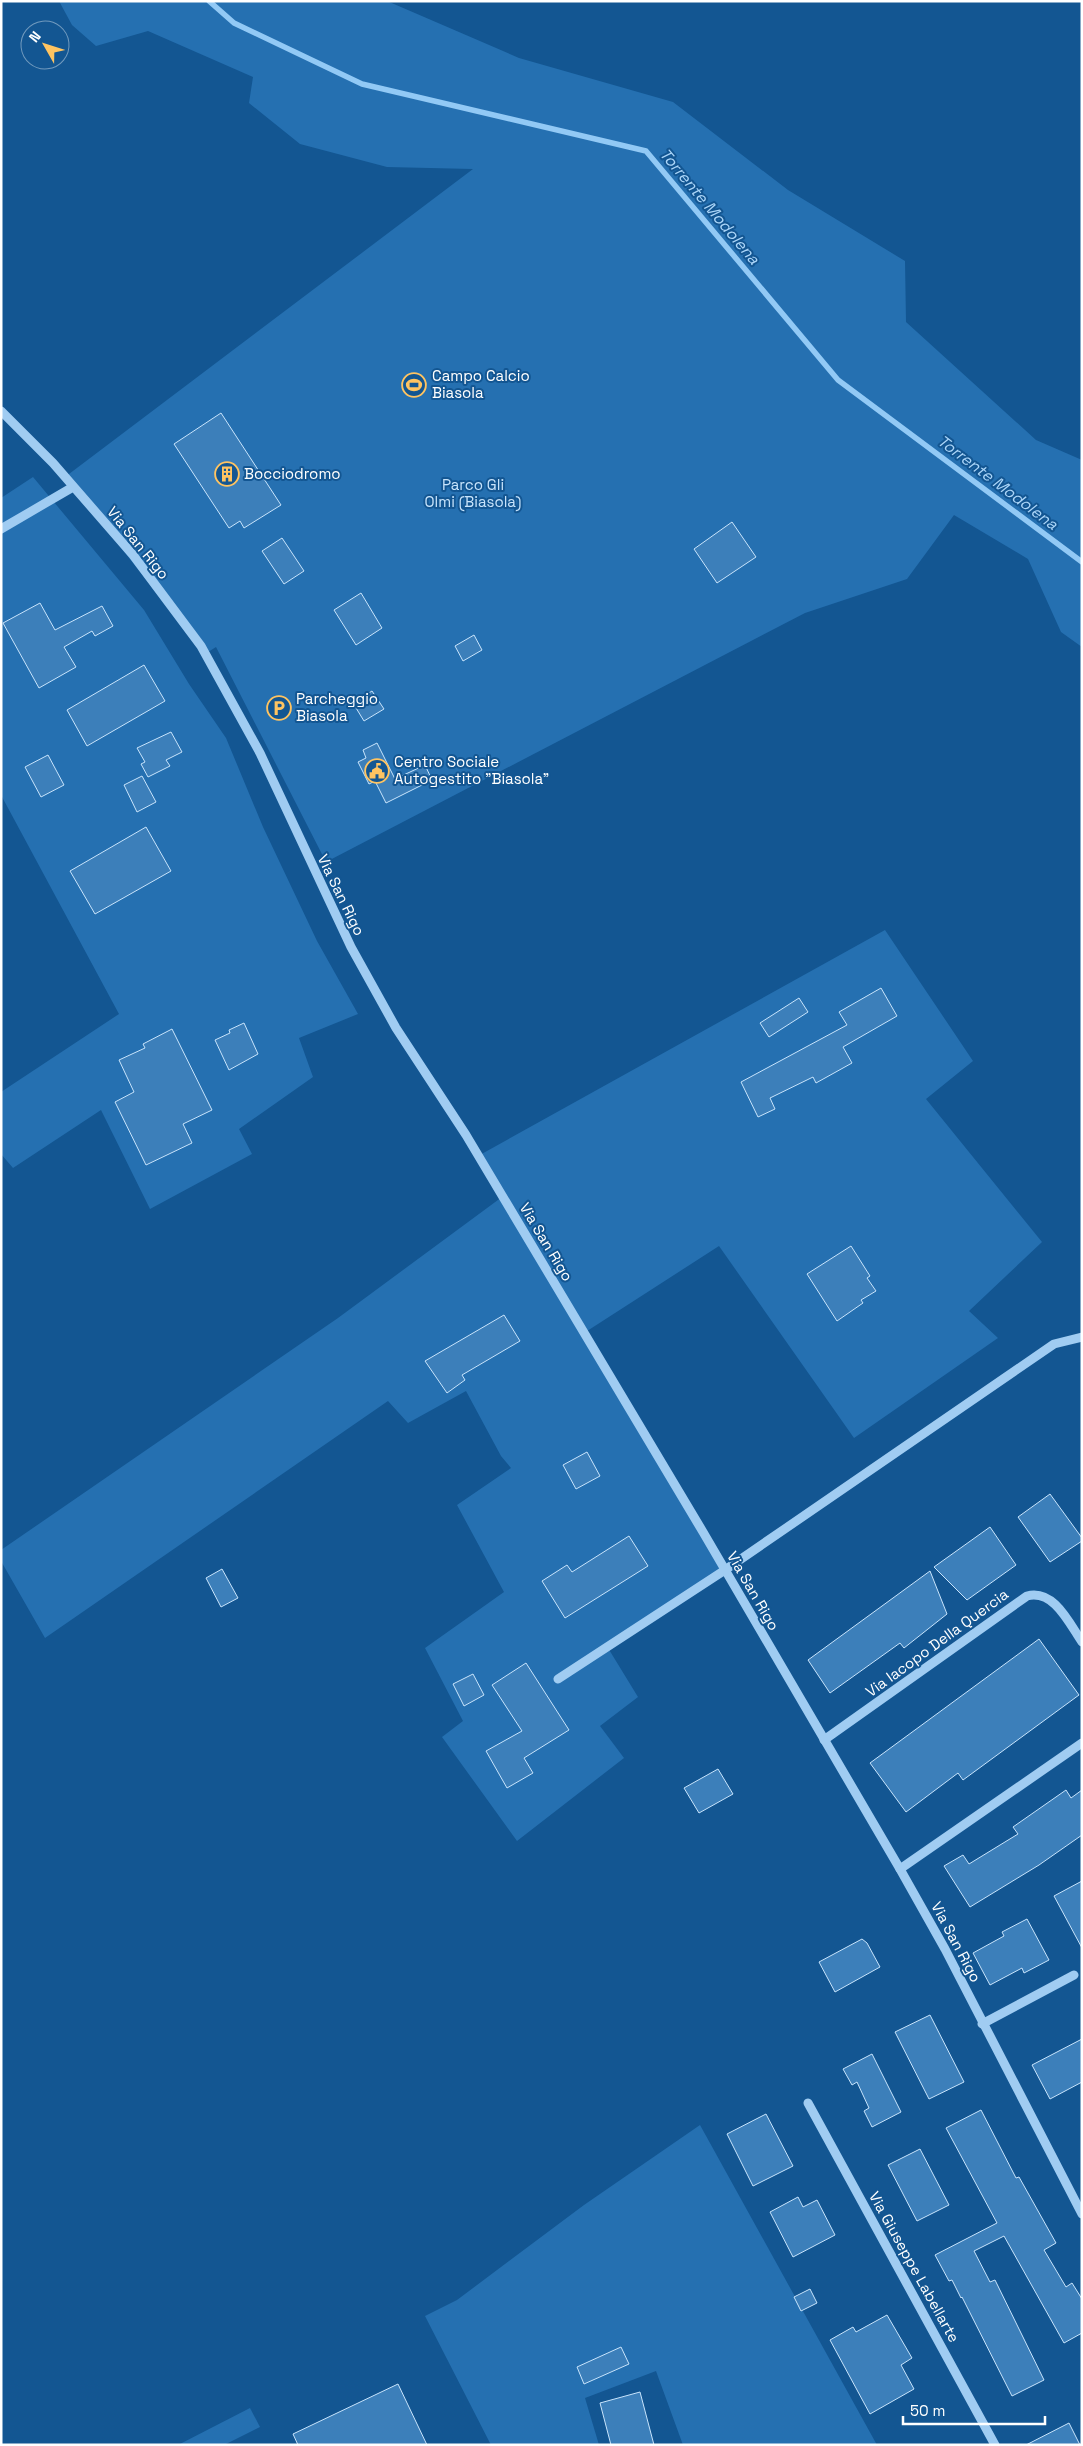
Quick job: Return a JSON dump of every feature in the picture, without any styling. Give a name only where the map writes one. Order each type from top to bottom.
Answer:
[{"type":"street","name":"Via San Rigo","points":[[1,411],[73,486],[133,556],[201,646],[260,754],[351,948],[392,1021],[466,1136],[725,1570],[900,1869],[945,1949],[982,2024],[1082,2214]]},
{"type":"street","points":[[1,529],[73,486]]},
{"type":"street","points":[[558,1680],[725,1570],[1054,1344],[1082,1336]]},
{"type":"street","name":"Via Iacopo Della Quercia","points":[[824,1740],[1027,1596],[1036,1594],[1048,1598],[1057,1606],[1082,1642]]},
{"type":"street","points":[[900,1869],[1082,1743]]},
{"type":"street","points":[[982,2024],[1074,1975]]},
{"type":"street","name":"Via Giuseppe Labellarte","points":[[808,2103],[995,2445]]},
{"type":"green space","name":"Parco Gli Olmi (Biasola)","points":[[59,1],[387,1],[519,58],[673,102],[788,190],[905,261],[906,322],[1036,440],[1082,460],[1082,647],[1061,632],[1028,559],[954,515],[907,579],[805,613],[326,862],[216,647],[205,654],[65,477],[473,169],[387,167],[300,144],[249,103],[253,77],[148,31],[96,46],[72,25]]},
{"type":"green space","points":[[33,477],[144,610],[189,684],[226,738],[263,827],[317,941],[358,1014],[299,1038],[313,1077],[239,1129],[252,1154],[150,1209],[101,1110],[13,1168],[1,1154],[1,1092],[119,1014],[1,795],[1,498]]},
{"type":"green space","points":[[885,930],[973,1061],[926,1099],[1042,1242],[969,1311],[998,1338],[854,1438],[719,1246],[584,1333],[725,1570],[608,1648],[638,1697],[600,1726],[624,1758],[517,1841],[442,1737],[463,1721],[425,1648],[504,1592],[457,1505],[511,1468],[501,1456],[466,1391],[408,1423],[388,1401],[45,1638],[1,1561],[1,1550],[338,1318],[502,1197],[478,1156]]},
{"type":"green space","points":[[700,2125],[877,2445],[683,2445],[656,2371],[585,2398],[599,2445],[491,2445],[425,2316],[457,2300],[584,2205]]},
{"type":"green space","points":[[250,2408],[260,2427],[224,2445],[178,2445]]},
{"type":"building","name":"Bocciodromo","points":[[221,413],[281,505],[244,528],[240,521],[229,528],[174,444]]},
{"type":"building","points":[[732,522],[756,557],[717,583],[694,549]]},
{"type":"building","points":[[282,538],[304,571],[284,584],[262,551]]},
{"type":"building","points":[[361,593],[382,628],[356,645],[334,610]]},
{"type":"building","points":[[40,603],[55,630],[102,606],[113,626],[95,636],[92,631],[64,647],[76,667],[39,688],[3,623]]},
{"type":"building","points":[[474,635],[482,650],[463,661],[455,646]]},
{"type":"building","points":[[144,665],[165,701],[87,746],[67,710]]},
{"type":"building","points":[[372,691],[384,709],[364,721],[353,703]]},
{"type":"building","points":[[171,732],[182,752],[166,760],[170,766],[148,777],[141,764],[145,762],[137,748]]},
{"type":"building","name":"Centro Sociale Autogestito \"Biasola\"","points":[[377,743],[395,779],[425,765],[432,780],[386,803],[375,781],[369,784],[358,762],[366,758],[363,750]]},
{"type":"building","points":[[48,755],[64,785],[41,797],[25,767]]},
{"type":"building","points":[[142,776],[156,802],[137,812],[124,785]]},
{"type":"building","points":[[146,827],[171,871],[95,914],[70,871]]},
{"type":"building","points":[[881,988],[897,1016],[843,1047],[852,1063],[816,1083],[813,1077],[770,1098],[775,1109],[758,1117],[741,1082],[847,1025],[839,1012]]},
{"type":"building","points":[[799,998],[808,1012],[769,1037],[760,1023]]},
{"type":"building","points":[[244,1023],[258,1054],[229,1070],[215,1040],[230,1033],[229,1030]]},
{"type":"building","points":[[172,1029],[212,1110],[183,1124],[192,1143],[146,1165],[115,1102],[134,1092],[119,1060],[145,1048],[143,1044]]},
{"type":"building","points":[[851,1246],[870,1276],[867,1278],[876,1291],[861,1300],[863,1303],[837,1321],[807,1274]]},
{"type":"building","points":[[504,1315],[520,1341],[462,1375],[465,1380],[447,1393],[425,1361]]},
{"type":"building","points":[[587,1452],[600,1476],[576,1489],[563,1465]]},
{"type":"building","points":[[1050,1494],[1082,1538],[1082,1541],[1050,1562],[1018,1517]]},
{"type":"building","points":[[990,1527],[1016,1565],[967,1600],[934,1567]]},
{"type":"building","points":[[629,1536],[648,1566],[565,1618],[542,1581],[567,1565],[572,1572]]},
{"type":"building","points":[[222,1569],[238,1598],[221,1607],[206,1578]]},
{"type":"building","points":[[930,1571],[947,1614],[904,1648],[900,1643],[830,1693],[808,1660]]},
{"type":"building","points":[[1039,1639],[1079,1695],[963,1780],[958,1773],[906,1812],[870,1763]]},
{"type":"building","points":[[526,1663],[569,1730],[524,1758],[533,1773],[507,1788],[486,1751],[522,1731],[492,1685]]},
{"type":"building","points":[[473,1674],[484,1695],[464,1706],[453,1684]]},
{"type":"building","points":[[718,1769],[733,1794],[699,1813],[684,1788]]},
{"type":"building","points":[[1066,1790],[1071,1798],[1082,1790],[1082,1835],[1039,1865],[970,1907],[944,1866],[963,1855],[969,1864],[1018,1834],[1013,1827]]},
{"type":"building","points":[[1082,1881],[1082,1948],[1054,1896]]},
{"type":"building","points":[[1027,1919],[1049,1960],[1024,1973],[1022,1968],[990,1985],[973,1953],[1004,1936],[1002,1932]]},
{"type":"building","points":[[862,1939],[867,1943],[880,1967],[835,1992],[819,1962]]},
{"type":"building","points":[[930,2015],[964,2082],[929,2099],[895,2032]]},
{"type":"building","points":[[1082,2039],[1082,2082],[1050,2099],[1032,2065]]},
{"type":"building","points":[[872,2054],[901,2112],[872,2127],[864,2111],[869,2108],[857,2082],[852,2085],[843,2069]]},
{"type":"building","points":[[981,2110],[1016,2178],[1019,2177],[1056,2243],[1044,2250],[1066,2287],[1072,2283],[1082,2299],[1082,2333],[1064,2343],[1004,2236],[974,2251],[990,2282],[995,2280],[1044,2380],[1012,2396],[962,2297],[952,2280],[949,2281],[935,2255],[997,2223],[946,2128]]},
{"type":"building","points":[[766,2114],[793,2166],[753,2186],[727,2134]]},
{"type":"building","points":[[920,2149],[949,2205],[917,2221],[888,2165]]},
{"type":"building","points":[[798,2197],[803,2207],[817,2200],[835,2235],[793,2257],[770,2212]]},
{"type":"building","points":[[810,2289],[817,2303],[801,2311],[794,2297]]},
{"type":"building","points":[[887,2315],[912,2358],[901,2365],[914,2389],[870,2414],[830,2340],[853,2327],[856,2332]]},
{"type":"building","points":[[621,2347],[629,2364],[584,2384],[577,2367]]},
{"type":"building","points":[[398,2384],[427,2445],[298,2445],[293,2434]]},
{"type":"building","points":[[640,2392],[654,2445],[611,2445],[600,2403]]},
{"type":"building","points":[[1069,2423],[1080,2445],[1026,2445]]},
{"type":"waterway","name":"Torrente Modolena","points":[[209,1],[234,23],[362,84],[646,151],[838,380],[1082,562]]},
{"type":"place","name":"Campo Calcio Biasola","points":[[414,385]]},
{"type":"place","name":"Bocciodromo","points":[[227,474]]},
{"type":"place","name":"Parcheggio Biasola","points":[[279,708]]},
{"type":"place","name":"Centro Sociale Autogestito \"Biasola\"","points":[[377,771]]}]
